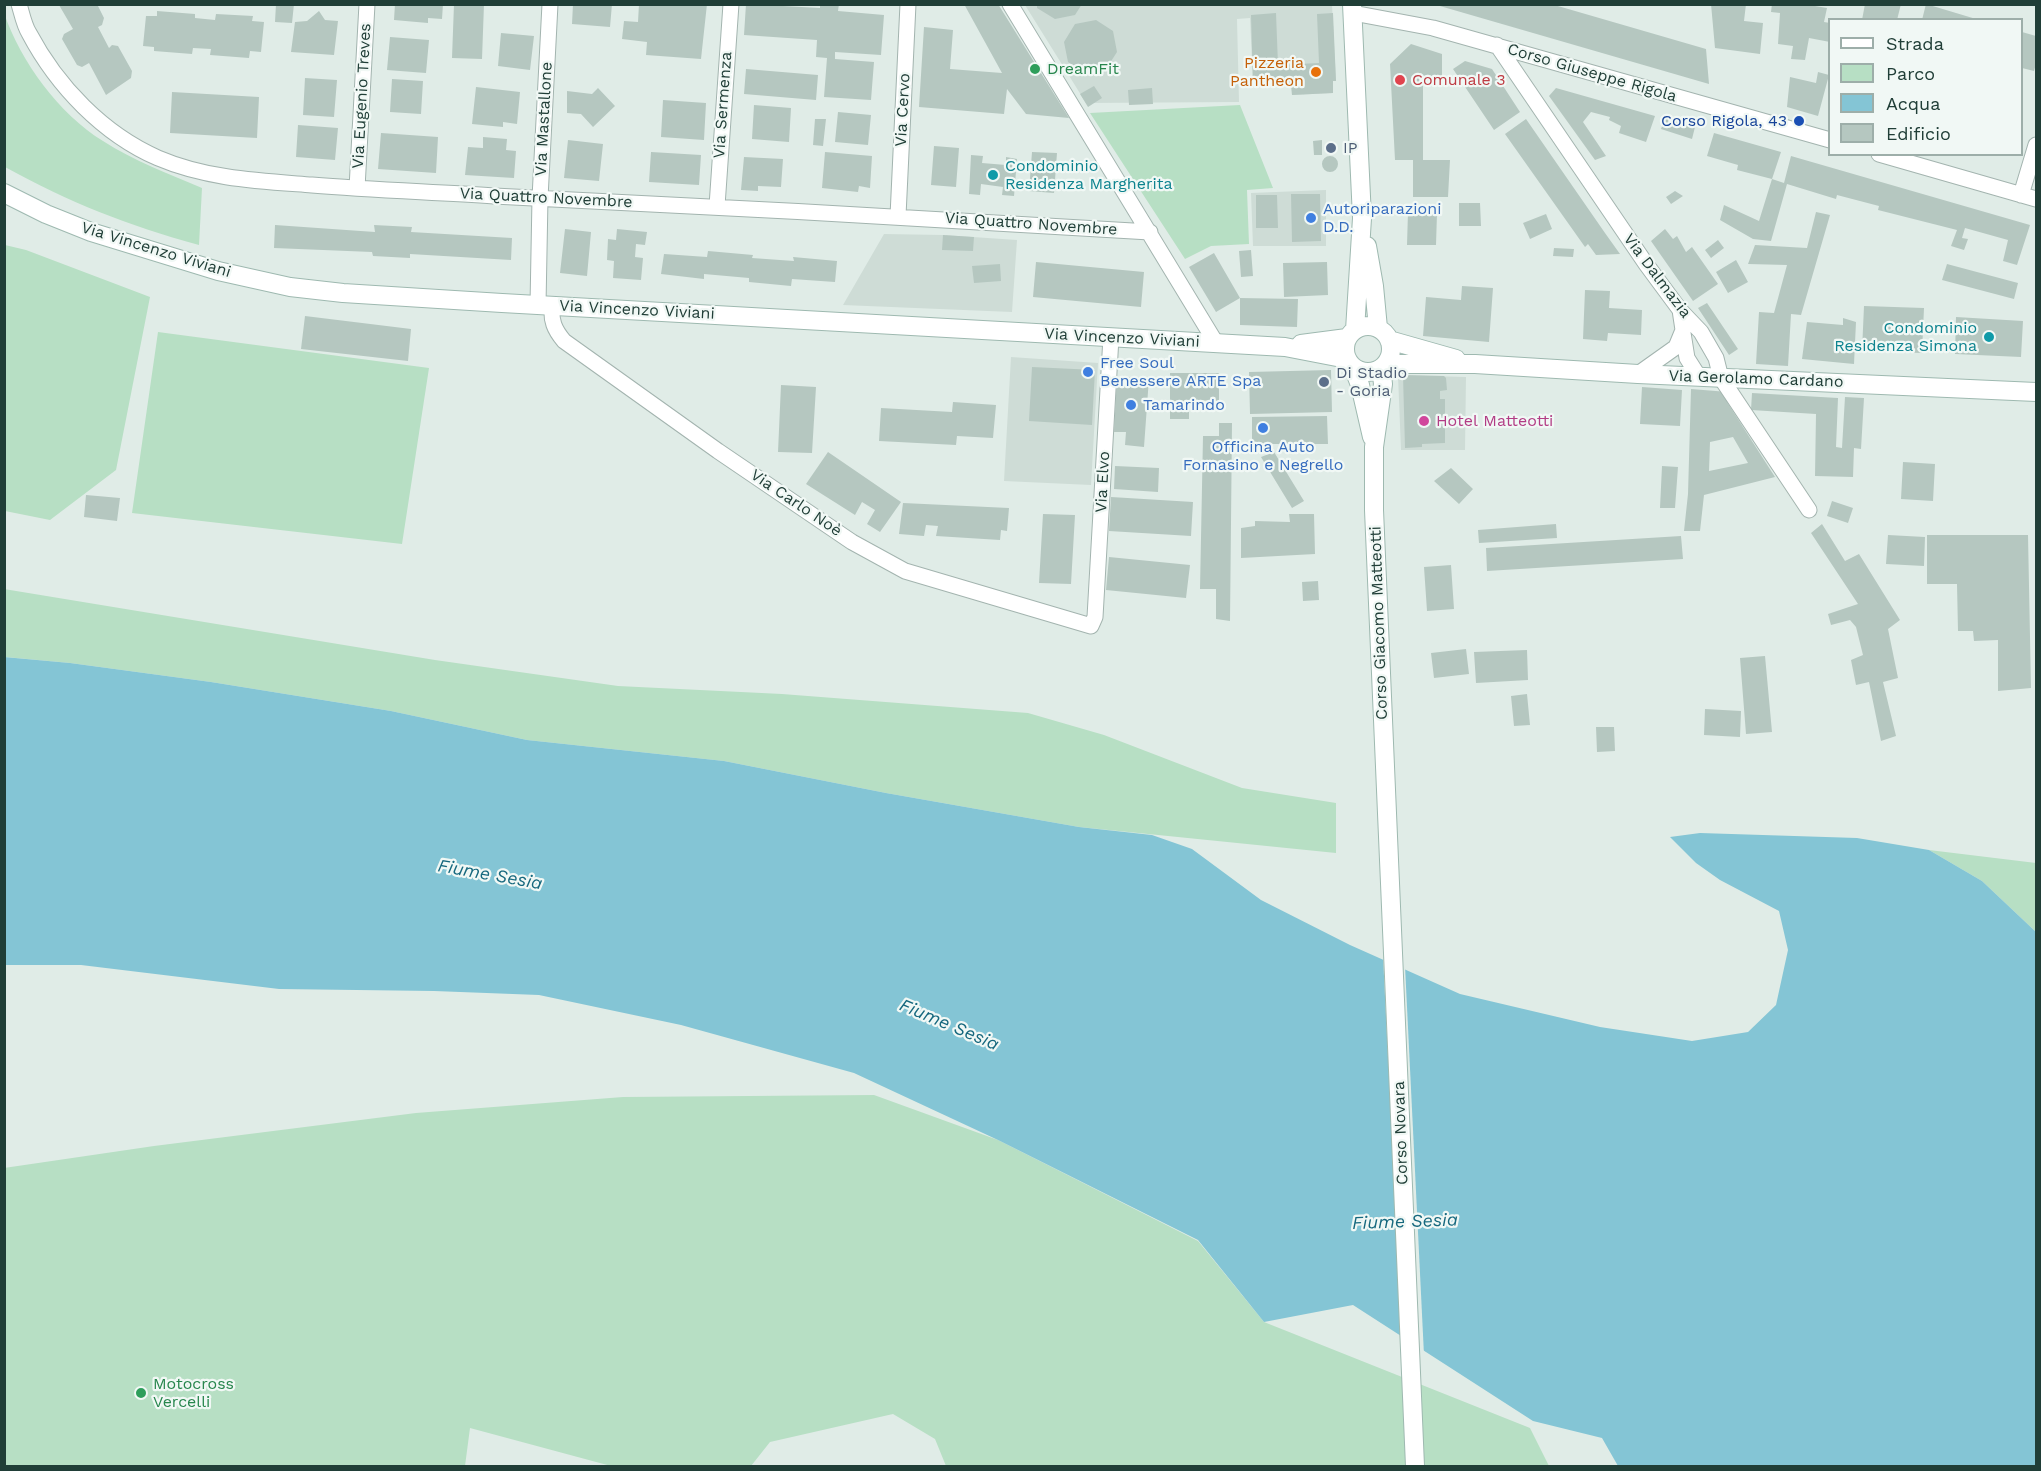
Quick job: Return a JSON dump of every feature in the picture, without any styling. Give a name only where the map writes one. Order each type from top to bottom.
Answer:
[{"type":"main road","points":[[1352,9],[1362,218],[1383,334],[1390,354],[1383,366],[1367,372],[1350,363],[1345,348],[1351,334],[1362,218]]},
{"type":"main road","name":"Via Vincenzo Viviani","points":[[4,193],[46,214],[91,232],[218,271],[290,286],[342,292],[545,305],[1284,347],[1350,363]]},
{"type":"main road","points":[[1351,334],[1366,326],[1383,334]]},
{"type":"main road","name":"Via Vincenzo Viviani","points":[[1284,347],[1351,334]]},
{"type":"main road","name":"Via Gerolamo Cardano","points":[[1383,334],[1475,364]]},
{"type":"main road","name":"Corso Giacomo Matteotti","points":[[1350,363],[1360,385],[1374,447]]},
{"type":"main road","name":"Via Gerolamo Cardano","points":[[1383,366],[1475,364],[1638,374],[2037,392]]},
{"type":"main road","name":"Corso Giacomo Matteotti","points":[[1383,366],[1383,384],[1374,447],[1374,510],[1387,799]]},
{"type":"main road","name":"Corso Novara","points":[[1387,799],[1415,1467]]},
{"type":"street","name":"Via Quattro Novembre","points":[[19,4],[28,32],[50,66],[71,94],[105,128],[130,144],[159,158],[220,176],[240,180],[357,188],[898,216],[1150,232]]},
{"type":"street","name":"Via Eugenio Treves","points":[[357,188],[367,4]]},
{"type":"street","name":"Via Mastallone","points":[[545,305],[540,198],[550,4]]},
{"type":"street","name":"Via Sermenza","points":[[717,206],[730,4]]},
{"type":"street","name":"Via Cervo","points":[[898,216],[908,4]]},
{"type":"street","points":[[1010,4],[1216,343]]},
{"type":"street","name":"Corso Giuseppe Rigola","points":[[1352,9],[1497,45],[1828,139]]},
{"type":"street","name":"Via Dalmazia","points":[[1497,45],[1646,264],[1680,310],[1701,332],[1716,358],[1722,378],[1809,510]]},
{"type":"street","points":[[1886,156],[2029,197],[2037,146]]},
{"type":"street","name":"Via Carlo Noè","points":[[545,305],[555,329],[564,341],[718,451],[852,542],[905,572],[1091,626]]},
{"type":"street","points":[[1680,310],[1687,358],[1699,377]]},
{"type":"street","points":[[1638,374],[1676,347],[1683,330]]},
{"type":"street","name":"Via Elvo","points":[[1091,626],[1095,617],[1111,337]]},
{"type":"shaded area","points":[[1025,5],[1332,5],[1336,81],[1333,81],[1333,93],[1292,95],[1291,83],[1253,84],[1250,18],[1237,19],[1239,102],[1086,103]]},
{"type":"shaded area","points":[[1326,190],[1326,246],[1253,246],[1251,193]]},
{"type":"shaded area","points":[[884,234],[1017,240],[1012,312],[843,305]]},
{"type":"shaded area","points":[[1011,357],[1098,363],[1091,485],[1004,481]]},
{"type":"shaded area","points":[[1398,375],[1466,377],[1465,450],[1401,450]]},
{"type":"green space","points":[[4,13],[20,50],[31,68],[71,116],[87,130],[127,155],[202,188],[199,245],[99,212],[53,192],[5,167]]},
{"type":"green space","points":[[1240,105],[1273,188],[1247,190],[1249,244],[1211,246],[1185,259],[1090,113]]},
{"type":"green space","points":[[5,245],[26,250],[150,297],[116,470],[50,520],[5,511]]},
{"type":"green space","points":[[158,332],[429,368],[402,544],[132,513]]},
{"type":"green space","points":[[4,589],[435,660],[618,686],[782,694],[1028,713],[1104,735],[1242,788],[1336,803],[1336,853],[1079,827],[886,793],[724,761],[527,740],[391,711],[211,682],[70,663],[5,657]]},
{"type":"green space","points":[[1929,850],[2036,863],[2036,932],[1982,881]]},
{"type":"green space","points":[[874,1095],[998,1140],[1198,1241],[1264,1322],[1530,1428],[1549,1466],[946,1466],[935,1439],[893,1414],[770,1442],[751,1466],[611,1466],[470,1428],[465,1466],[5,1466],[4,1168],[154,1146],[416,1113],[623,1097]]},
{"type":"water","name":"Fiume Sesia","points":[[4,657],[70,663],[211,682],[391,711],[527,740],[724,761],[886,793],[1079,827],[1152,835],[1192,849],[1261,900],[1350,945],[1460,994],[1600,1027],[1692,1041],[1748,1032],[1776,1005],[1788,950],[1779,911],[1720,880],[1696,863],[1670,837],[1700,833],[1857,838],[1929,850],[1982,881],[2036,932],[2036,1466],[1618,1466],[1602,1438],[1533,1421],[1353,1305],[1264,1322],[1198,1240],[998,1140],[854,1073],[681,1025],[539,995],[279,989],[81,965],[5,965]]},
{"type":"pier","points":[[1383,956],[1405,966],[1424,1355],[1402,1340]]},
{"type":"building","points":[[60,4],[97,4],[104,18],[102,25],[98,27],[109,48],[112,45],[118,46],[132,71],[131,78],[106,95],[89,63],[82,67],[77,65],[62,39],[64,34],[73,29]]},
{"type":"building","points":[[276,4],[294,4],[292,23],[275,22]]},
{"type":"building","points":[[395,4],[443,4],[442,19],[428,18],[428,23],[394,20]]},
{"type":"building","points":[[454,4],[484,4],[482,59],[452,58]]},
{"type":"building","points":[[573,4],[612,4],[610,27],[572,24]]},
{"type":"building","points":[[639,4],[707,4],[701,59],[646,55],[647,42],[622,39],[624,21],[638,22]]},
{"type":"building","points":[[746,4],[820,8],[820,4],[839,4],[838,11],[884,15],[881,55],[835,52],[835,59],[874,62],[871,100],[824,97],[827,58],[816,57],[817,40],[744,35]]},
{"type":"building","points":[[964,4],[998,4],[1069,118],[1026,114],[1007,89],[1004,114],[919,107],[924,27],[953,30],[950,69],[1002,73]]},
{"type":"building","points":[[1037,4],[1082,4],[1075,15],[1055,19],[1037,8]]},
{"type":"building","points":[[1433,4],[1551,4],[1706,49],[1709,84]]},
{"type":"building","points":[[1711,4],[1746,4],[1744,21],[1763,23],[1760,54],[1715,48]]},
{"type":"building","points":[[1772,4],[1803,4],[1827,8],[1824,22],[1828,23],[1828,42],[1809,38],[1805,60],[1791,59],[1793,46],[1778,44],[1780,13],[1771,12]]},
{"type":"building","points":[[1865,4],[1901,4],[1898,18],[1862,18]]},
{"type":"building","points":[[1926,4],[1973,18],[1922,18]]},
{"type":"building","points":[[157,11],[195,14],[195,18],[215,20],[216,14],[253,16],[252,21],[264,22],[261,52],[250,51],[249,58],[210,55],[211,49],[193,48],[192,54],[154,51],[154,47],[143,46],[146,16],[157,16]]},
{"type":"building","points":[[319,11],[325,20],[338,21],[334,55],[291,52],[295,22],[307,21]]},
{"type":"building","points":[[1276,13],[1278,65],[1319,63],[1317,14],[1333,13],[1336,81],[1333,81],[1333,93],[1292,95],[1291,83],[1253,84],[1251,15]]},
{"type":"building","points":[[1096,20],[1113,31],[1117,52],[1106,69],[1086,74],[1068,62],[1064,42],[1075,24]]},
{"type":"building","points":[[2023,32],[2036,36],[2034,71],[2023,68]]},
{"type":"building","points":[[501,33],[534,36],[530,70],[498,66]]},
{"type":"building","points":[[390,37],[429,40],[426,73],[387,70]]},
{"type":"building","points":[[1411,44],[1442,54],[1442,81],[1423,80],[1423,160],[1450,160],[1448,197],[1413,197],[1413,160],[1395,160],[1390,64]]},
{"type":"building","points":[[1465,61],[1492,69],[1520,112],[1494,130],[1453,69]]},
{"type":"building","points":[[746,69],[818,75],[816,100],[744,94]]},
{"type":"building","points":[[1818,72],[1828,75],[1818,116],[1787,107],[1790,77],[1816,83]]},
{"type":"building","points":[[305,78],[337,80],[334,117],[303,115]]},
{"type":"building","points":[[392,79],[423,81],[421,114],[390,112]]},
{"type":"building","points":[[1094,86],[1102,98],[1088,107],[1080,94]]},
{"type":"building","points":[[476,87],[520,92],[517,124],[503,122],[503,127],[472,124]]},
{"type":"building","points":[[598,88],[615,106],[593,127],[581,114],[567,113],[567,91],[592,94]]},
{"type":"building","points":[[1152,88],[1153,104],[1129,105],[1128,90]]},
{"type":"building","points":[[1556,88],[1655,116],[1646,142],[1619,133],[1621,126],[1609,120],[1610,117],[1591,112],[1583,122],[1606,156],[1595,160],[1549,96]]},
{"type":"building","points":[[172,92],[259,97],[257,138],[170,133]]},
{"type":"building","points":[[663,100],[706,103],[704,140],[661,137]]},
{"type":"building","points":[[754,105],[791,108],[789,142],[752,139]]},
{"type":"building","points":[[838,112],[871,115],[868,145],[835,142]]},
{"type":"building","points":[[1665,118],[1695,127],[1692,139],[1661,129]]},
{"type":"building","points":[[815,119],[826,119],[823,146],[813,145]]},
{"type":"building","points":[[1526,119],[1620,254],[1596,255],[1588,244],[1585,247],[1505,134]]},
{"type":"building","points":[[298,125],[338,128],[335,160],[296,157]]},
{"type":"building","points":[[381,133],[438,137],[436,173],[378,169]]},
{"type":"building","points":[[1714,133],[1781,152],[1772,179],[1737,170],[1738,165],[1707,156]]},
{"type":"building","points":[[483,137],[507,139],[506,150],[516,151],[514,178],[465,175],[468,147],[483,148]]},
{"type":"building","points":[[568,140],[603,144],[599,181],[564,178]]},
{"type":"building","points":[[1322,140],[1322,155],[1314,155],[1313,141]]},
{"type":"building","points":[[934,146],[959,148],[956,187],[931,185]]},
{"type":"building","points":[[651,152],[701,155],[699,185],[649,182]]},
{"type":"building","points":[[825,152],[872,156],[870,188],[859,186],[858,192],[822,188]]},
{"type":"building","points":[[1032,152],[1057,153],[1054,193],[1029,191]]},
{"type":"building","name":"Condominio Residenza Margherita","points":[[971,155],[983,156],[982,163],[1006,165],[1006,157],[1017,159],[1014,196],[1002,195],[1003,187],[981,184],[980,195],[969,194]]},
{"type":"building","points":[[1327,156],[1333,156],[1338,164],[1336,170],[1327,172],[1322,167],[1322,161]]},
{"type":"building","points":[[1791,156],[2030,225],[2017,265],[2003,261],[2008,240],[1965,228],[1962,238],[1968,239],[1964,250],[1951,246],[1957,230],[1878,210],[1879,206],[1837,195],[1836,199],[1787,184],[1771,241],[1753,239],[1720,220],[1724,205],[1759,221],[1772,179],[1784,183]]},
{"type":"building","points":[[744,157],[783,159],[781,187],[758,186],[758,191],[741,190]]},
{"type":"building","points":[[1675,191],[1683,196],[1671,204],[1666,197]]},
{"type":"building","points":[[1291,194],[1320,194],[1321,241],[1292,242]]},
{"type":"building","points":[[1256,195],[1277,195],[1278,228],[1256,228]]},
{"type":"building","points":[[1459,203],[1480,203],[1481,226],[1459,226]]},
{"type":"building","points":[[1408,212],[1437,213],[1436,245],[1407,245]]},
{"type":"building","points":[[1816,212],[1830,215],[1801,315],[1791,314],[1788,366],[1756,364],[1759,312],[1774,313],[1787,265],[1748,264],[1755,245],[1807,248]]},
{"type":"building","points":[[1546,214],[1552,229],[1530,239],[1523,223]]},
{"type":"building","points":[[275,225],[375,232],[374,225],[412,227],[411,232],[512,238],[511,260],[410,254],[410,258],[373,256],[372,252],[274,248]]},
{"type":"building","points":[[565,229],[591,232],[587,276],[560,273]]},
{"type":"building","points":[[617,229],[647,232],[645,245],[636,244],[635,257],[643,258],[641,280],[613,278],[614,261],[607,260],[608,239],[616,240]]},
{"type":"building","points":[[1665,229],[1673,239],[1677,236],[1686,252],[1692,247],[1718,284],[1693,301],[1651,241]]},
{"type":"building","points":[[943,235],[974,237],[973,251],[942,250]]},
{"type":"building","points":[[1718,240],[1724,248],[1711,258],[1705,250]]},
{"type":"building","points":[[1554,248],[1574,249],[1573,257],[1553,256]]},
{"type":"building","points":[[1251,250],[1253,276],[1241,277],[1239,251]]},
{"type":"building","points":[[708,251],[753,255],[752,258],[794,261],[793,257],[837,261],[835,282],[792,279],[791,286],[749,282],[749,278],[704,274],[704,279],[661,274],[664,254],[707,257]]},
{"type":"building","points":[[1214,253],[1240,298],[1216,312],[1189,267]]},
{"type":"building","points":[[1736,260],[1748,282],[1728,293],[1716,272]]},
{"type":"building","points":[[1036,262],[1144,272],[1141,307],[1033,297]]},
{"type":"building","points":[[1327,262],[1328,295],[1284,297],[1283,263]]},
{"type":"building","points":[[1000,264],[1001,281],[974,283],[972,266]]},
{"type":"building","points":[[1947,264],[2018,283],[2014,299],[1942,280]]},
{"type":"building","points":[[1462,286],[1493,288],[1489,342],[1423,336],[1426,297],[1461,300]]},
{"type":"building","points":[[1585,290],[1610,291],[1609,308],[1642,310],[1641,335],[1608,333],[1607,341],[1583,339]]},
{"type":"building","points":[[1240,298],[1298,299],[1297,327],[1240,325]]},
{"type":"building","points":[[1707,303],[1738,349],[1729,355],[1698,308]]},
{"type":"building","points":[[1864,306],[1924,308],[1922,353],[1862,351]]},
{"type":"building","points":[[305,316],[411,329],[408,361],[301,349]]},
{"type":"building","name":"Condominio Residenza Simona","points":[[1956,317],[2023,321],[2021,357],[1955,354]]},
{"type":"building","points":[[1843,318],[1856,322],[1854,364],[1802,359],[1807,322],[1843,325]]},
{"type":"building","points":[[1032,367],[1095,370],[1092,425],[1029,421]]},
{"type":"building","points":[[1331,370],[1332,412],[1250,414],[1249,372]]},
{"type":"building","points":[[1170,373],[1219,373],[1219,401],[1189,400],[1189,419],[1170,419]]},
{"type":"building","name":"Hotel Matteotti","points":[[1403,375],[1444,376],[1446,378],[1447,390],[1440,391],[1440,399],[1445,399],[1445,443],[1422,444],[1422,447],[1405,448]]},
{"type":"building","name":"Tamarindo","points":[[1117,377],[1149,378],[1144,447],[1125,445],[1126,432],[1114,432]]},
{"type":"building","points":[[781,385],[816,387],[812,453],[778,452]]},
{"type":"building","points":[[1642,387],[1682,390],[1680,426],[1640,424]]},
{"type":"building","points":[[1691,389],[1728,392],[1727,402],[1775,477],[1704,495],[1700,531],[1684,531],[1688,494]],"holes":[[[1733,437],[1748,463],[1709,471],[1710,442]]]},
{"type":"building","points":[[1752,393],[1838,398],[1836,447],[1842,448],[1845,397],[1864,398],[1861,449],[1854,448],[1853,477],[1815,476],[1816,414],[1751,410]]},
{"type":"building","points":[[953,402],[996,405],[993,438],[957,436],[956,445],[879,441],[881,408],[952,412]]},
{"type":"building","points":[[1327,416],[1328,444],[1252,444],[1252,417]]},
{"type":"building","points":[[1219,423],[1232,423],[1230,621],[1216,619],[1216,589],[1200,589],[1203,436],[1219,436]]},
{"type":"building","points":[[828,452],[901,502],[880,532],[867,524],[875,510],[862,502],[855,515],[806,484]]},
{"type":"building","points":[[1274,452],[1304,501],[1292,508],[1261,457]]},
{"type":"building","points":[[1903,462],[1935,464],[1933,501],[1901,499]]},
{"type":"building","points":[[1115,466],[1159,468],[1158,492],[1114,489]]},
{"type":"building","points":[[1662,466],[1678,467],[1675,508],[1660,508]]},
{"type":"building","points":[[1451,468],[1473,489],[1459,504],[1434,481]]},
{"type":"building","points":[[86,495],[120,498],[117,521],[84,517]]},
{"type":"building","points":[[1111,497],[1193,502],[1191,536],[1109,531]]},
{"type":"building","points":[[1832,501],[1853,508],[1848,523],[1827,516]]},
{"type":"building","points":[[903,503],[1009,508],[1007,531],[1001,530],[1000,540],[936,536],[938,526],[926,525],[924,536],[899,534]]},
{"type":"building","points":[[1043,514],[1075,515],[1071,584],[1039,583]]},
{"type":"building","points":[[1289,514],[1314,514],[1315,554],[1241,558],[1241,528],[1255,526],[1255,521],[1290,522]]},
{"type":"building","points":[[1556,524],[1557,538],[1479,543],[1478,530]]},
{"type":"building","points":[[1822,524],[1845,561],[1859,554],[1900,620],[1888,629],[1898,678],[1883,682],[1896,736],[1881,741],[1869,682],[1856,685],[1851,660],[1863,655],[1856,627],[1850,620],[1831,625],[1828,614],[1858,604],[1811,533]]},
{"type":"building","points":[[1888,535],[1925,537],[1924,566],[1886,564]]},
{"type":"building","points":[[1927,535],[2028,535],[2031,688],[1998,691],[1998,640],[1974,641],[1973,631],[1958,631],[1957,584],[1927,584]]},
{"type":"building","points":[[1681,536],[1683,559],[1487,571],[1486,548]]},
{"type":"building","points":[[1109,557],[1190,565],[1186,598],[1106,590]]},
{"type":"building","points":[[1451,565],[1454,609],[1427,611],[1424,567]]},
{"type":"building","points":[[1318,581],[1319,600],[1303,601],[1302,582]]},
{"type":"building","points":[[1466,649],[1469,674],[1434,678],[1431,653]]},
{"type":"building","points":[[1527,650],[1528,680],[1476,683],[1474,652]]},
{"type":"building","points":[[1765,656],[1772,732],[1746,734],[1740,658]]},
{"type":"building","points":[[1527,694],[1530,725],[1514,726],[1511,696]]},
{"type":"building","points":[[1705,709],[1741,711],[1740,737],[1704,735]]},
{"type":"building","points":[[1596,727],[1614,727],[1615,751],[1597,752]]},
{"type":"place","name":"DreamFit","points":[[1035,69]]},
{"type":"place","name":"Pizzeria Pantheon","points":[[1316,72]]},
{"type":"place","name":"Comunale 3","points":[[1400,80]]},
{"type":"place","name":"Corso Rigola, 43","points":[[1799,121]]},
{"type":"place","name":"IP","points":[[1331,148]]},
{"type":"place","name":"Condominio Residenza Margherita","points":[[993,175]]},
{"type":"place","name":"Autoriparazioni D.D.","points":[[1311,218]]},
{"type":"place","name":"Condominio Residenza Simona","points":[[1989,337]]},
{"type":"place","name":"Free Soul Benessere ARTE Spa","points":[[1088,372]]},
{"type":"place","name":"Di Stadio - Goria","points":[[1324,382]]},
{"type":"place","name":"Tamarindo","points":[[1131,405]]},
{"type":"place","name":"Hotel Matteotti","points":[[1424,421]]},
{"type":"place","name":"Officina Auto Fornasino e Negrello","points":[[1263,428]]},
{"type":"place","name":"Motocross Vercelli","points":[[141,1393]]}]
